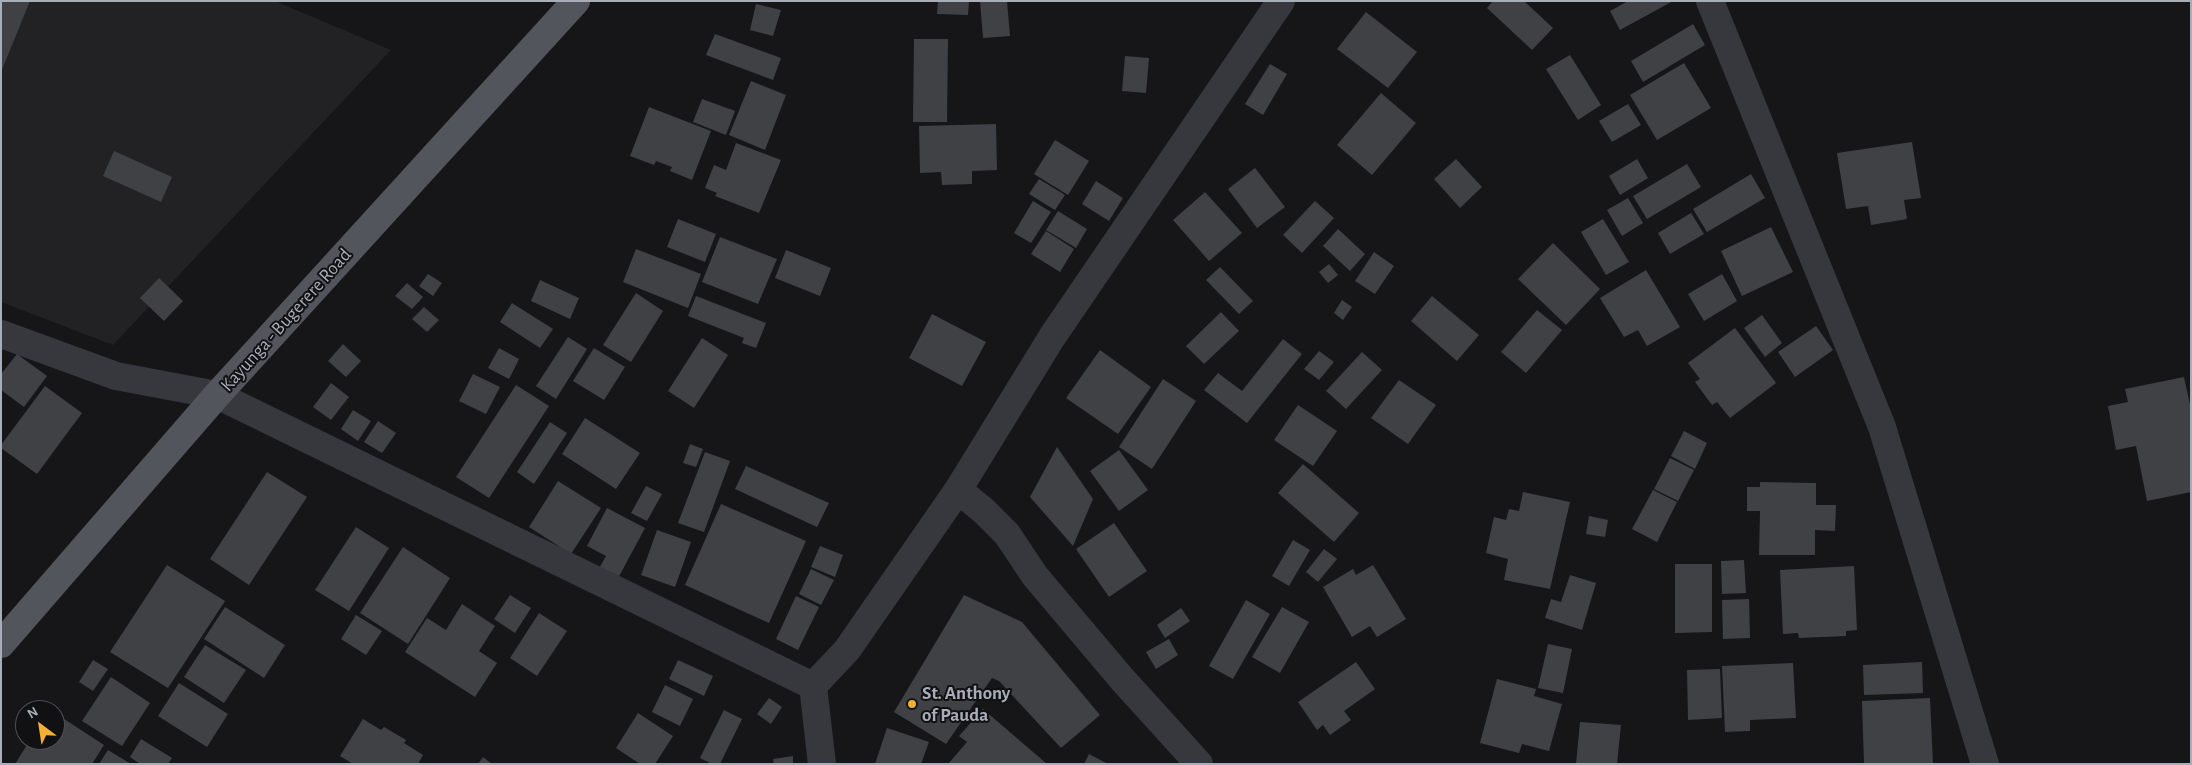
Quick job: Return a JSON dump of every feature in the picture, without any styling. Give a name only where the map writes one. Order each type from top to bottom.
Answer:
[{"type":"main road","name":"Kayunga - Bugerere Road","points":[[1,644],[217,395],[576,1]]},
{"type":"street","points":[[822,764],[813,686],[847,650],[958,490],[1052,337],[1282,1]]},
{"type":"street","points":[[1710,1],[1882,427],[1985,764]]},
{"type":"street","points":[[1,334],[116,376],[217,395],[813,686]]},
{"type":"street","points":[[958,490],[984,511],[1007,534],[1035,576],[1122,679],[1199,764]]},
{"type":"shaded area","points":[[1,1],[275,1],[391,50],[113,345],[1,302]]},
{"type":"building","points":[[1,1],[30,1],[1,72]]},
{"type":"building","points":[[938,1],[969,1],[968,15],[937,14]]},
{"type":"building","points":[[980,1],[1007,1],[1010,36],[983,38]]},
{"type":"building","points":[[1493,1],[1524,1],[1553,28],[1532,50],[1487,8]]},
{"type":"building","points":[[1628,1],[1673,1],[1620,30],[1610,11]]},
{"type":"building","points":[[756,4],[781,10],[773,36],[750,30]]},
{"type":"building","points":[[1366,12],[1417,52],[1388,88],[1337,49]]},
{"type":"building","points":[[1693,24],[1705,45],[1643,82],[1631,61]]},
{"type":"building","points":[[715,34],[781,58],[773,80],[706,55]]},
{"type":"building","points":[[914,39],[948,39],[947,122],[913,122]]},
{"type":"building","points":[[1570,55],[1601,105],[1578,120],[1546,69]]},
{"type":"building","points":[[1125,56],[1149,58],[1146,93],[1122,91]]},
{"type":"building","points":[[1684,63],[1711,108],[1657,140],[1630,95]]},
{"type":"building","points":[[1270,64],[1287,74],[1263,115],[1245,104]]},
{"type":"building","points":[[751,81],[786,95],[765,150],[729,135]]},
{"type":"building","points":[[1381,93],[1416,123],[1372,175],[1337,145]]},
{"type":"building","points":[[702,99],[735,111],[726,135],[693,122]]},
{"type":"building","points":[[1628,104],[1641,125],[1612,142],[1599,121]]},
{"type":"building","points":[[649,107],[711,131],[692,180],[670,171],[672,167],[656,161],[654,165],[630,156]]},
{"type":"building","points":[[996,124],[997,170],[972,171],[972,184],[942,185],[941,172],[920,173],[919,126]]},
{"type":"building","points":[[1055,140],[1089,161],[1068,195],[1034,174]]},
{"type":"building","points":[[1912,142],[1921,198],[1904,200],[1907,219],[1871,225],[1868,206],[1846,209],[1837,153]]},
{"type":"building","points":[[736,143],[781,160],[759,213],[715,196],[717,193],[705,188],[714,165],[726,170]]},
{"type":"building","points":[[114,151],[172,177],[161,202],[103,176]]},
{"type":"building","points":[[1456,159],[1482,187],[1460,208],[1434,179]]},
{"type":"building","points":[[1637,159],[1648,178],[1620,195],[1609,176]]},
{"type":"building","points":[[1687,164],[1701,187],[1647,219],[1633,196]]},
{"type":"building","points":[[1255,168],[1285,207],[1257,228],[1228,189]]},
{"type":"building","points":[[1751,174],[1765,198],[1707,232],[1693,209]]},
{"type":"building","points":[[1039,179],[1065,195],[1055,210],[1029,194]]},
{"type":"building","points":[[1096,181],[1123,198],[1109,221],[1082,204]]},
{"type":"building","points":[[1205,192],[1242,233],[1209,261],[1173,220]]},
{"type":"building","points":[[1628,198],[1643,223],[1622,236],[1607,210]]},
{"type":"building","points":[[1033,201],[1051,212],[1031,243],[1014,233]]},
{"type":"building","points":[[1315,201],[1334,218],[1302,253],[1283,235]]},
{"type":"building","points":[[1058,211],[1087,229],[1076,248],[1046,230]]},
{"type":"building","points":[[1691,213],[1704,234],[1670,254],[1658,233]]},
{"type":"building","points":[[678,219],[716,234],[705,262],[667,247]]},
{"type":"building","points":[[1603,219],[1629,262],[1606,275],[1581,232]]},
{"type":"building","points":[[1771,227],[1793,272],[1742,296],[1721,251]]},
{"type":"building","points":[[1338,229],[1365,254],[1350,271],[1323,246]]},
{"type":"building","points":[[1046,231],[1074,249],[1060,272],[1031,254]]},
{"type":"building","points":[[720,237],[777,259],[758,304],[702,282]]},
{"type":"building","points":[[1553,243],[1600,289],[1566,325],[1518,279]]},
{"type":"building","points":[[636,249],[701,274],[688,308],[623,282]]},
{"type":"building","points":[[786,250],[831,268],[820,296],[775,278]]},
{"type":"building","points":[[1374,252],[1394,266],[1375,294],[1355,281]]},
{"type":"building","points":[[1329,264],[1338,275],[1328,283],[1319,272]]},
{"type":"building","points":[[1220,267],[1253,301],[1239,314],[1206,280]]},
{"type":"building","points":[[1646,270],[1680,327],[1647,346],[1638,330],[1624,337],[1600,298]]},
{"type":"building","points":[[428,274],[442,283],[433,296],[419,286]]},
{"type":"building","points":[[1722,274],[1737,301],[1704,321],[1688,294]]},
{"type":"building","points":[[159,278],[183,301],[164,321],[140,298]]},
{"type":"building","points":[[540,280],[579,298],[570,319],[531,301]]},
{"type":"building","points":[[407,283],[423,297],[412,309],[395,296]]},
{"type":"building","points":[[636,293],[663,311],[631,362],[603,345]]},
{"type":"building","points":[[696,296],[766,323],[756,348],[742,343],[744,338],[688,316]]},
{"type":"building","points":[[1432,296],[1479,335],[1457,361],[1411,321]]},
{"type":"building","points":[[1342,300],[1352,307],[1343,320],[1334,313]]},
{"type":"building","points":[[512,303],[553,329],[540,348],[500,322]]},
{"type":"building","points":[[424,307],[439,320],[427,332],[412,319]]},
{"type":"building","points":[[1537,310],[1562,330],[1526,373],[1501,352]]},
{"type":"building","points":[[1221,312],[1239,331],[1204,364],[1186,346]]},
{"type":"building","points":[[932,314],[986,342],[962,386],[909,358]]},
{"type":"building","points":[[1762,315],[1782,343],[1765,357],[1744,328]]},
{"type":"building","points":[[1816,326],[1833,350],[1795,377],[1778,352]]},
{"type":"building","points":[[1735,328],[1776,383],[1730,418],[1717,402],[1712,405],[1695,382],[1700,379],[1688,363]]},
{"type":"building","points":[[568,337],[587,349],[556,399],[536,386]]},
{"type":"building","points":[[702,338],[728,355],[694,408],[668,391]]},
{"type":"building","points":[[1283,339],[1302,354],[1247,423],[1204,390],[1218,373],[1242,391]]},
{"type":"building","points":[[343,344],[361,361],[346,377],[328,361]]},
{"type":"building","points":[[499,348],[519,359],[509,379],[488,368]]},
{"type":"building","points":[[594,348],[625,367],[604,400],[573,381]]},
{"type":"building","points":[[1100,350],[1151,387],[1118,434],[1066,398]]},
{"type":"building","points":[[1319,351],[1334,362],[1319,380],[1304,369]]},
{"type":"building","points":[[1362,352],[1382,370],[1346,409],[1326,391]]},
{"type":"building","points":[[17,354],[47,376],[24,407],[1,390],[1,374]]},
{"type":"building","points":[[473,374],[500,387],[486,414],[459,401]]},
{"type":"building","points":[[2184,377],[2191,409],[2191,492],[2147,501],[2136,446],[2116,450],[2108,406],[2128,402],[2125,389]]},
{"type":"building","points":[[1163,379],[1196,401],[1152,469],[1119,447]]},
{"type":"building","points":[[1399,380],[1436,405],[1408,444],[1371,418]]},
{"type":"building","points":[[331,383],[349,397],[331,420],[313,407]]},
{"type":"building","points":[[516,385],[549,406],[489,498],[456,477]]},
{"type":"building","points":[[45,386],[82,413],[37,474],[1,448],[1,445]]},
{"type":"building","points":[[1298,405],[1337,431],[1313,466],[1274,440]]},
{"type":"building","points":[[353,410],[371,421],[358,441],[341,429]]},
{"type":"building","points":[[585,418],[640,453],[616,489],[562,454]]},
{"type":"building","points":[[378,421],[396,433],[382,453],[364,442]]},
{"type":"building","points":[[550,422],[567,433],[534,484],[517,472]]},
{"type":"building","points":[[1684,431],[1707,443],[1695,469],[1671,456]]},
{"type":"building","points":[[690,444],[703,449],[696,467],[683,463]]},
{"type":"building","points":[[1057,447],[1093,499],[1073,546],[1030,497]]},
{"type":"building","points":[[1119,450],[1148,490],[1119,511],[1090,471]]},
{"type":"building","points":[[705,452],[730,461],[704,532],[678,523]]},
{"type":"building","points":[[1670,458],[1694,470],[1678,501],[1654,489]]},
{"type":"building","points":[[1303,464],[1359,513],[1334,542],[1278,493]]},
{"type":"building","points":[[746,466],[829,503],[817,527],[735,489]]},
{"type":"building","points":[[267,472],[307,497],[249,585],[210,559]]},
{"type":"building","points":[[558,481],[601,508],[571,554],[529,527]]},
{"type":"building","points":[[1760,482],[1816,483],[1816,505],[1836,505],[1835,531],[1815,530],[1815,555],[1759,555],[1760,511],[1747,511],[1747,487],[1760,487]]},
{"type":"building","points":[[646,486],[662,494],[647,521],[631,513]]},
{"type":"building","points":[[1653,490],[1677,502],[1657,542],[1632,529]]},
{"type":"building","points":[[1523,492],[1570,502],[1550,589],[1504,580],[1508,559],[1486,553],[1494,517],[1506,520],[1509,509],[1519,511]]},
{"type":"building","points":[[721,504],[806,541],[769,623],[685,585]]},
{"type":"building","points":[[607,508],[645,528],[616,582],[597,572],[606,556],[587,546]]},
{"type":"building","points":[[1589,516],[1608,520],[1605,537],[1586,534]]},
{"type":"building","points":[[1114,523],[1147,571],[1109,597],[1076,549]]},
{"type":"building","points":[[356,527],[389,548],[349,611],[315,590]]},
{"type":"building","points":[[657,530],[691,542],[675,587],[641,575]]},
{"type":"building","points":[[1293,540],[1310,550],[1289,586],[1272,576]]},
{"type":"building","points":[[820,546],[843,555],[835,577],[811,567]]},
{"type":"building","points":[[403,547],[450,578],[408,644],[360,613]]},
{"type":"building","points":[[1324,549],[1337,559],[1318,582],[1306,572]]},
{"type":"building","points":[[1744,560],[1746,593],[1722,594],[1721,561]]},
{"type":"building","points":[[1675,564],[1712,564],[1712,632],[1675,633]]},
{"type":"building","points":[[167,565],[225,601],[168,688],[110,652]]},
{"type":"building","points":[[1373,565],[1406,619],[1377,637],[1370,626],[1352,637],[1323,587],[1353,569],[1356,575]]},
{"type":"building","points":[[1854,566],[1857,630],[1846,631],[1846,636],[1799,638],[1798,633],[1783,634],[1780,570]]},
{"type":"building","points":[[811,569],[834,580],[821,605],[799,594]]},
{"type":"building","points":[[1570,575],[1596,583],[1582,630],[1545,618],[1551,599],[1561,602]]},
{"type":"building","points":[[510,595],[531,608],[515,633],[494,619]]},
{"type":"building","points":[[964,595],[1022,622],[1100,715],[1061,748],[999,681],[992,678],[946,744],[894,712]]},
{"type":"building","points":[[796,596],[819,607],[798,650],[776,639]]},
{"type":"building","points":[[1749,599],[1750,638],[1723,639],[1722,600]]},
{"type":"building","points":[[1246,600],[1270,614],[1233,679],[1209,666]]},
{"type":"building","points":[[462,604],[495,626],[479,651],[497,663],[475,697],[405,652],[427,618],[446,630]]},
{"type":"building","points":[[225,607],[285,645],[264,678],[204,639]]},
{"type":"building","points":[[1282,607],[1309,622],[1280,673],[1252,657]]},
{"type":"building","points":[[1181,608],[1190,621],[1165,638],[1157,625]]},
{"type":"building","points":[[539,613],[567,631],[537,676],[510,658]]},
{"type":"building","points":[[356,615],[382,631],[366,655],[341,639]]},
{"type":"building","points":[[1169,639],[1178,655],[1156,669],[1146,652]]},
{"type":"building","points":[[1548,644],[1572,649],[1563,693],[1538,688]]},
{"type":"building","points":[[205,645],[246,670],[224,703],[184,677]]},
{"type":"building","points":[[93,660],[108,669],[93,691],[79,682]]},
{"type":"building","points":[[678,660],[713,676],[704,696],[669,679]]},
{"type":"building","points":[[1356,662],[1375,689],[1344,711],[1351,720],[1330,735],[1323,725],[1317,730],[1298,702]]},
{"type":"building","points":[[1922,662],[1923,693],[1864,695],[1863,665]]},
{"type":"building","points":[[1793,663],[1796,718],[1750,720],[1750,731],[1725,732],[1722,666]]},
{"type":"building","points":[[1720,669],[1722,718],[1688,720],[1687,670]]},
{"type":"building","points":[[111,677],[150,703],[122,746],[82,721]]},
{"type":"building","points":[[1497,679],[1536,689],[1534,696],[1562,704],[1549,751],[1522,744],[1519,753],[1480,743]]},
{"type":"building","points":[[179,683],[228,714],[207,747],[158,716]]},
{"type":"building","points":[[665,685],[693,699],[680,726],[652,712]]},
{"type":"building","points":[[769,698],[782,707],[771,724],[757,714]]},
{"type":"building","points":[[1930,698],[1933,764],[1864,764],[1862,701]]},
{"type":"building","points":[[983,709],[1047,764],[948,764],[967,742],[959,736]]},
{"type":"building","points":[[724,710],[742,719],[720,764],[712,764],[700,758]]},
{"type":"building","points":[[638,713],[673,736],[655,764],[640,764],[616,748]]},
{"type":"building","points":[[363,719],[381,730],[384,727],[406,740],[404,743],[423,755],[418,764],[353,764],[340,756]]},
{"type":"building","points":[[65,720],[104,745],[92,764],[15,764],[24,750],[65,750]]},
{"type":"building","points":[[1580,722],[1621,725],[1617,764],[1576,764]]},
{"type":"building","points":[[887,728],[929,742],[921,764],[875,764]]},
{"type":"building","points":[[141,739],[172,758],[168,764],[140,764],[130,757]]},
{"type":"building","points":[[108,750],[131,764],[99,764]]},
{"type":"building","points":[[1089,754],[1108,764],[1084,764]]},
{"type":"building","points":[[793,756],[793,764],[774,764],[773,759]]},
{"type":"building","points":[[483,757],[492,764],[478,764]]},
{"type":"place","name":"St. Anthony of Pauda","points":[[912,704]]}]
